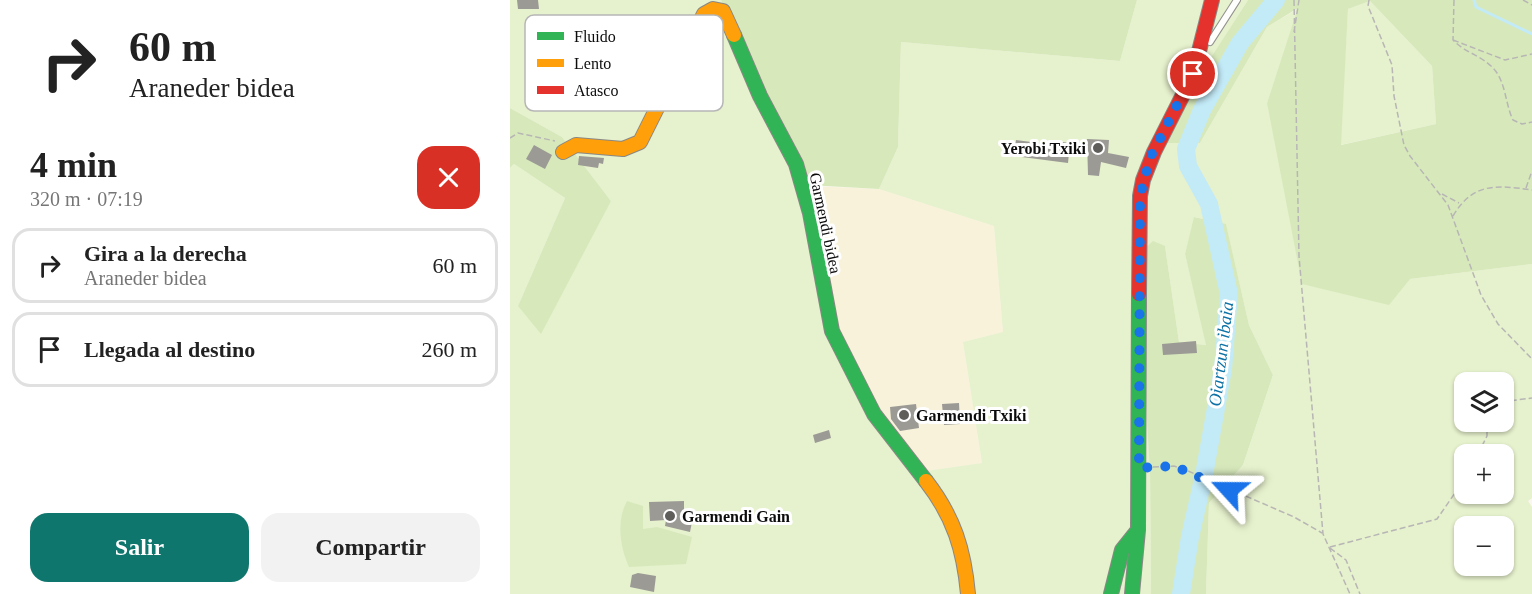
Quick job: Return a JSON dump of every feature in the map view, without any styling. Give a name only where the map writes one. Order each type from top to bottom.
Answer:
[{"type":"street","points":[[1132,594],[1138,530],[1140,196],[1150,158],[1188,87],[1198,61],[1212,0]]},
{"type":"street","name":"Garmendi bidea","points":[[704,15],[708,10],[716,8],[723,11],[760,96],[796,164],[810,213],[832,331],[874,414],[930,486],[948,514],[964,554],[968,594]]},
{"type":"street","name":"Garmendi bidea","points":[[576,145],[623,149],[640,142],[656,111]]},
{"type":"street","points":[[563,152],[576,145]]},
{"type":"street","points":[[1111,594],[1122,552],[1129,536],[1138,530]]},
{"type":"lane","points":[[1198,61],[1238,0]]},
{"type":"path","points":[[1294,0],[1299,256],[1323,534],[1350,594]]},
{"type":"path","points":[[1293,39],[1299,0]]},
{"type":"path","points":[[1369,0],[1368,6],[1392,65],[1394,96],[1404,145],[1410,156],[1438,190],[1444,196],[1460,203]]},
{"type":"path","points":[[1454,0],[1453,40],[1463,51],[1480,58],[1494,68],[1502,84],[1513,120],[1522,124],[1532,122]]},
{"type":"path","points":[[1523,0],[1532,5]]},
{"type":"path","points":[[1453,40],[1505,60],[1532,54]]},
{"type":"path","points":[[510,138],[518,133],[576,145]]},
{"type":"path","points":[[1526,189],[1532,171]]},
{"type":"path","points":[[1452,217],[1460,203],[1473,193],[1491,187],[1532,190]]},
{"type":"path","points":[[1438,190],[1452,217],[1481,295],[1498,324],[1532,359]]},
{"type":"path","points":[[1514,400],[1532,398]]},
{"type":"path","points":[[1139,468],[1174,466],[1188,471],[1294,517],[1323,534]]},
{"type":"path","points":[[1329,547],[1437,519],[1454,494]]},
{"type":"path","points":[[1329,547],[1346,560],[1360,594]]},
{"type":"shaded area","points":[[808,186],[879,189],[994,226],[1003,332],[963,342],[982,463],[919,472],[835,332]]},
{"type":"green space","points":[[510,0],[721,0],[808,185],[835,332],[919,472],[982,463],[963,342],[1003,332],[994,226],[879,189],[898,147],[901,42],[1120,61],[1137,0],[1248,0],[1157,143],[1200,143],[1267,27],[1299,8],[1267,103],[1410,279],[1532,264],[1532,498],[1528,501],[1532,507],[1532,594],[1206,594],[1209,503],[1243,465],[1273,375],[1249,325],[1226,225],[1195,217],[1185,254],[1207,345],[1179,342],[1165,246],[1150,470],[1151,594],[510,594],[510,168],[514,164],[565,198],[518,306],[611,201],[562,137],[510,108]]},
{"type":"green space","points":[[721,0],[1137,0],[1120,61],[901,42],[898,147],[879,189],[808,185]]},
{"type":"green space","points":[[1248,0],[1532,0],[1532,264],[1410,279],[1389,305],[1302,284],[1267,103],[1298,8],[1267,27],[1200,143],[1156,143]],"holes":[[[1370,1],[1432,66],[1436,124],[1341,145],[1348,9]]]},
{"type":"green space","points":[[1370,1],[1432,66],[1436,124],[1340,145],[1348,9]]},
{"type":"green space","points":[[510,108],[562,137],[611,201],[541,334],[518,306],[565,198],[514,164],[510,168]]},
{"type":"green space","points":[[1194,217],[1226,224],[1249,325],[1273,375],[1243,465],[1209,503],[1206,594],[1151,594],[1150,470],[1137,256],[1153,241],[1165,246],[1179,342],[1206,345],[1185,254]]},
{"type":"green space","points":[[627,501],[643,506],[643,529],[657,527],[692,537],[686,564],[629,567],[620,534],[621,517]]},
{"type":"building","points":[[517,0],[538,0],[539,9],[518,9]]},
{"type":"building","points":[[1087,139],[1109,140],[1108,153],[1129,157],[1126,168],[1101,162],[1099,176],[1088,175]]},
{"type":"building","points":[[1016,140],[1062,146],[1062,142],[1070,143],[1068,163],[1014,156]]},
{"type":"building","points":[[534,145],[552,155],[545,169],[526,159]]},
{"type":"building","points":[[579,156],[604,158],[603,164],[599,163],[598,168],[578,165]]},
{"type":"building","points":[[1196,341],[1197,353],[1163,355],[1162,344]]},
{"type":"building","points":[[959,403],[960,424],[944,425],[942,404]]},
{"type":"building","name":"Garmendi Txiki","points":[[916,404],[919,428],[900,431],[891,419],[890,407]]},
{"type":"building","points":[[829,430],[831,438],[815,443],[813,435]]},
{"type":"building","name":"Garmendi Gain","points":[[684,501],[684,512],[693,517],[690,532],[665,526],[666,520],[650,521],[649,502]]},
{"type":"building","points":[[638,573],[656,576],[654,592],[630,587],[632,575]]},
{"type":"waterway","name":"Oiartzun ibaia","points":[[1181,594],[1223,369],[1229,294],[1209,204],[1188,166],[1186,149],[1202,110],[1240,43],[1276,0]]},
{"type":"waterway","points":[[1474,0],[1476,7],[1532,34]]},
{"type":"traffic: fast","points":[[734,35],[760,96],[796,164],[810,213],[832,331],[874,414],[926,481]]},
{"type":"traffic: fast","points":[[1132,594],[1138,530],[1139,294]]},
{"type":"traffic: fast","points":[[1111,594],[1122,550],[1138,530]]},
{"type":"traffic: slow","points":[[704,15],[713,9],[723,11],[734,35]]},
{"type":"traffic: slow","points":[[563,152],[576,145],[623,149],[640,142],[656,111]]},
{"type":"traffic: slow","points":[[926,481],[944,508],[956,534],[964,563],[968,594]]},
{"type":"traffic: jam","points":[[1139,294],[1140,196],[1143,180],[1154,152],[1193,75],[1212,0]]},
{"type":"place","name":"Yerobi Txiki","points":[[1098,148]]},
{"type":"place","name":"Garmendi Txiki","points":[[904,415]]},
{"type":"place","name":"Garmendi Gain","points":[[670,516]]},
{"type":"route","points":[[1193,74],[1150,158],[1143,177],[1140,196],[1139,468],[1174,466],[1229,490]]}]
